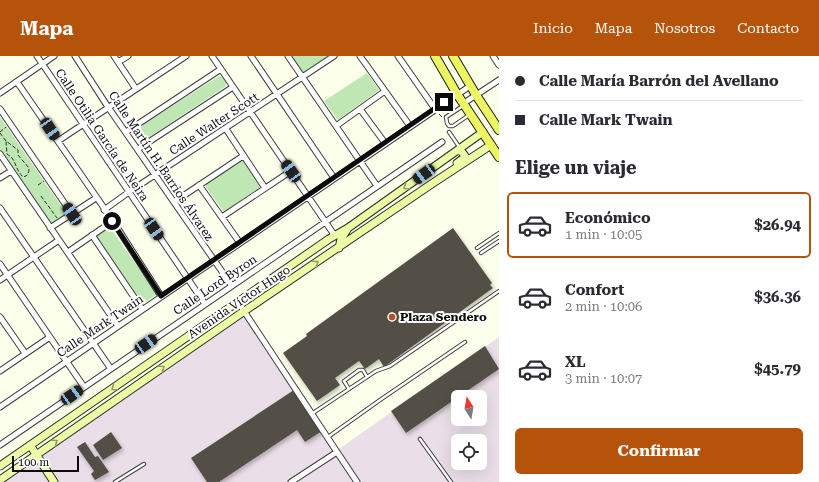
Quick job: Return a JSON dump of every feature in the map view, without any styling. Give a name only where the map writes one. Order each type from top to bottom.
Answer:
[{"type":"main road","points":[[428,56],[464,104],[499,157]]},
{"type":"main road","points":[[435,56],[453,86],[456,95]]},
{"type":"main road","points":[[453,56],[499,130]]},
{"type":"main road","points":[[453,86],[468,82]]},
{"type":"street","name":"Calle Otilia García de Neira","points":[[37,56],[205,304]]},
{"type":"street","points":[[0,93],[54,56]]},
{"type":"street","name":"Calle Martín H. Barrios Álvarez","points":[[75,56],[108,107],[232,286]]},
{"type":"street","points":[[114,56],[136,89]]},
{"type":"street","points":[[118,62],[128,56]]},
{"type":"street","points":[[58,141],[186,56]]},
{"type":"street","points":[[212,56],[334,236]]},
{"type":"street","points":[[251,56],[334,178]]},
{"type":"street","points":[[288,56],[377,186]]},
{"type":"street","name":"Calle Walter Scott","points":[[104,210],[334,56]]},
{"type":"street","points":[[360,56],[410,126]]},
{"type":"street","points":[[398,56],[435,109]]},
{"type":"street","points":[[493,56],[499,65]]},
{"type":"street","points":[[126,132],[221,69]]},
{"type":"street","points":[[464,104],[499,80]]},
{"type":"street","points":[[17,82],[112,221],[161,296]]},
{"type":"street","name":"Calle Mark Twain","points":[[0,407],[456,95],[468,82]]},
{"type":"street","points":[[138,149],[233,87]]},
{"type":"street","points":[[336,126],[385,91]]},
{"type":"street","points":[[0,109],[72,214]]},
{"type":"street","points":[[360,109],[385,143]]},
{"type":"street","points":[[226,129],[264,188]]},
{"type":"street","name":"Avenida Víctor Hugo","points":[[0,466],[334,236],[348,228],[483,132]]},
{"type":"street","name":"Calle Lord Byron","points":[[0,444],[442,142]]},
{"type":"street","name":"Avenida Víctor Hugo","points":[[0,480],[433,183],[491,145]]},
{"type":"street","points":[[433,183],[440,174],[464,158],[464,154],[459,149]]},
{"type":"street","points":[[0,154],[118,326]]},
{"type":"street","points":[[174,202],[243,156]]},
{"type":"street","points":[[0,178],[11,170]]},
{"type":"street","points":[[222,217],[291,171]]},
{"type":"street","points":[[199,184],[240,243]]},
{"type":"street","points":[[50,228],[96,198]]},
{"type":"street","points":[[0,208],[111,368]]},
{"type":"street","points":[[68,252],[112,221]]},
{"type":"street","points":[[338,248],[341,239],[348,228]]},
{"type":"street","points":[[92,235],[142,309]]},
{"type":"street","points":[[0,280],[59,240]]},
{"type":"street","points":[[0,264],[84,387]]},
{"type":"street","points":[[238,302],[357,482]]},
{"type":"street","points":[[0,317],[25,353]]},
{"type":"street","points":[[0,370],[50,337]]},
{"type":"street","points":[[30,446],[54,482]]},
{"type":"street","points":[[291,482],[337,452]]},
{"type":"lane","points":[[464,104],[446,118],[450,126],[453,126],[471,114]]},
{"type":"lane","points":[[449,132],[459,149]]},
{"type":"lane","points":[[477,248],[499,233]]},
{"type":"lane","points":[[481,254],[499,241]]},
{"type":"lane","points":[[312,414],[367,377],[390,366],[499,292]]},
{"type":"lane","points":[[328,437],[465,342]]},
{"type":"lane","points":[[349,389],[344,381],[359,370],[363,370],[367,377]]},
{"type":"lane","points":[[420,439],[451,482]]},
{"type":"lane","points":[[115,482],[144,464]]},
{"type":"path","points":[[435,109],[442,118],[446,120]]},
{"type":"path","points":[[4,122],[7,127],[0,132],[6,141],[18,150],[18,154],[29,168],[26,176],[23,177],[21,175],[15,167],[12,158],[7,154],[6,141]]},
{"type":"path","points":[[38,185],[44,181]]},
{"type":"path","points":[[41,196],[58,219]]},
{"type":"path","points":[[54,221],[62,216]]},
{"type":"shaded area","points":[[242,312],[336,451],[499,337],[499,482],[0,482]]},
{"type":"green space","points":[[292,56],[330,56],[306,73],[302,72]]},
{"type":"green space","points":[[367,73],[379,90],[338,120],[324,101]]},
{"type":"green space","points":[[219,76],[226,82],[226,86],[142,142],[139,142],[133,134],[135,130]]},
{"type":"green space","points":[[0,117],[66,213],[50,224],[0,150]]},
{"type":"green space","points":[[244,161],[260,185],[259,188],[223,211],[206,187],[206,183]]},
{"type":"green space","points":[[109,226],[157,294],[142,305],[94,236]]},
{"type":"building","name":"Plaza Sendero","points":[[453,228],[492,283],[490,285],[493,288],[384,367],[379,359],[365,369],[359,361],[335,378],[340,385],[317,401],[283,353],[307,336],[306,334]]},
{"type":"building","points":[[485,346],[499,369],[468,390],[451,390],[451,402],[406,433],[391,411]]},
{"type":"building","points":[[294,390],[322,431],[305,442],[297,430],[219,482],[207,482],[191,458]]},
{"type":"building","points":[[111,432],[122,448],[103,460],[93,445]]},
{"type":"building","points":[[85,442],[95,457],[98,456],[109,472],[95,480],[91,474],[94,471],[77,447]]},
{"type":"place","name":"Plaza Sendero","points":[[392,317]]},
{"type":"route","points":[[112,221],[161,296],[444,102]]}]
